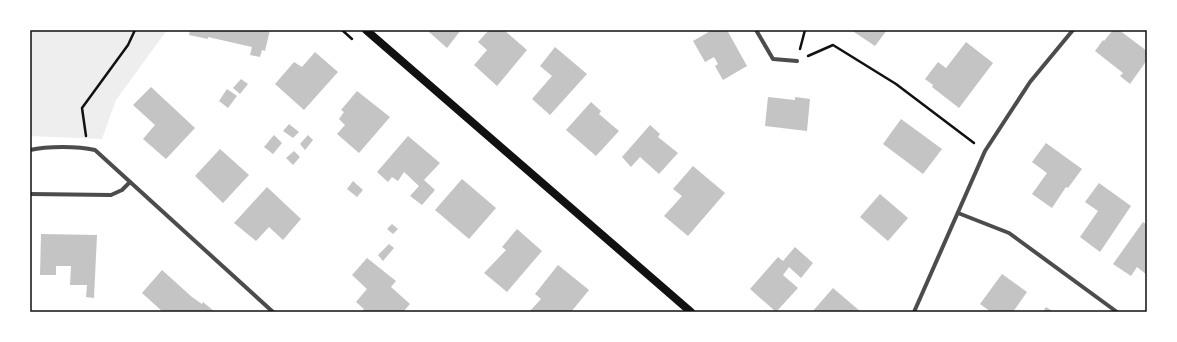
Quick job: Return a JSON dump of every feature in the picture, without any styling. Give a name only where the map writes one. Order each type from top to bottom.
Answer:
[{"type":"main road","points":[[366,30],[691,312]]},
{"type":"street","points":[[756,30],[773,59],[797,61]]},
{"type":"street","points":[[914,312],[985,151],[1030,82],[1073,30]]},
{"type":"street","points":[[30,150],[38,148],[87,148],[95,150],[273,312]]},
{"type":"street","points":[[30,194],[111,194],[122,190],[130,182]]},
{"type":"street","points":[[958,213],[1009,234],[1117,312]]},
{"type":"path","points":[[87,148],[82,108],[128,45],[135,30]]},
{"type":"path","points":[[797,61],[805,30]]},
{"type":"path","points":[[797,61],[833,45],[896,84],[985,151]]},
{"type":"shaded area","points":[[30,30],[167,30],[116,100],[102,139],[30,136]]},
{"type":"building","points":[[190,30],[270,30],[265,51],[262,50],[260,57],[250,55],[252,47],[208,37],[208,39],[189,35]]},
{"type":"building","points":[[430,30],[461,30],[447,48],[429,32]]},
{"type":"building","points":[[489,30],[504,30],[527,50],[497,86],[474,65],[487,50],[478,42]]},
{"type":"building","points":[[712,30],[727,30],[747,66],[723,80],[715,66],[718,64],[714,57],[705,62],[693,41]]},
{"type":"building","points":[[851,30],[887,30],[875,46]]},
{"type":"building","points":[[1113,30],[1119,30],[1147,51],[1147,60],[1130,84],[1120,76],[1123,73],[1095,51]]},
{"type":"building","points":[[966,42],[993,63],[959,108],[932,87],[933,85],[925,79],[938,62],[946,68]]},
{"type":"building","points":[[555,47],[587,74],[550,115],[532,99],[552,76],[540,66]]},
{"type":"building","points":[[315,52],[338,72],[304,110],[275,84],[294,62],[302,67]]},
{"type":"building","points":[[241,79],[248,84],[240,94],[233,88]]},
{"type":"building","points":[[151,87],[195,128],[166,159],[143,139],[155,125],[133,105]]},
{"type":"building","points":[[227,89],[237,96],[228,108],[219,101]]},
{"type":"building","points":[[357,91],[390,117],[359,153],[337,134],[345,125],[339,119],[344,112],[341,110]]},
{"type":"building","points":[[768,97],[795,100],[795,97],[810,99],[807,131],[765,126]]},
{"type":"building","points":[[591,102],[601,111],[599,114],[619,131],[596,156],[566,130]]},
{"type":"building","points":[[901,119],[942,149],[923,174],[883,144]]},
{"type":"building","points":[[289,124],[299,132],[293,138],[283,131]]},
{"type":"building","points":[[650,125],[660,134],[658,137],[678,153],[659,174],[640,157],[631,167],[622,157]]},
{"type":"building","points":[[274,135],[282,143],[273,154],[264,147]]},
{"type":"building","points":[[308,135],[313,140],[305,150],[300,144]]},
{"type":"building","points":[[408,136],[440,163],[424,180],[435,190],[422,205],[410,196],[419,186],[404,172],[398,181],[392,177],[388,182],[377,172]]},
{"type":"building","points":[[1046,143],[1082,169],[1068,188],[1066,187],[1052,208],[1032,194],[1047,173],[1032,162]]},
{"type":"building","points":[[220,149],[249,175],[223,203],[195,176]]},
{"type":"building","points":[[294,151],[300,157],[293,165],[286,158]]},
{"type":"building","points":[[693,166],[725,193],[688,236],[664,216],[682,196],[673,189]]},
{"type":"building","points":[[462,179],[496,208],[469,239],[435,210]]},
{"type":"building","points":[[353,181],[363,190],[357,197],[347,189]]},
{"type":"building","points":[[1099,183],[1131,206],[1100,252],[1080,237],[1098,211],[1085,202]]},
{"type":"building","points":[[267,187],[301,219],[283,240],[269,227],[256,241],[234,223]]},
{"type":"building","points":[[880,194],[908,218],[888,241],[860,217]]},
{"type":"building","points":[[1143,222],[1147,225],[1147,275],[1137,267],[1131,276],[1113,264]]},
{"type":"building","points":[[392,224],[398,229],[393,234],[387,229]]},
{"type":"building","points":[[517,229],[542,251],[507,292],[484,273],[506,250],[502,247]]},
{"type":"building","points":[[41,234],[97,235],[94,298],[86,297],[87,285],[70,285],[71,266],[56,266],[56,275],[40,275]]},
{"type":"building","points":[[389,244],[394,248],[383,261],[378,255]]},
{"type":"building","points":[[795,247],[813,263],[801,278],[789,267],[783,275],[798,288],[776,312],[750,289],[778,257],[783,261]]},
{"type":"building","points":[[367,258],[396,281],[391,287],[410,304],[403,312],[361,312],[364,309],[356,302],[367,289],[352,275]]},
{"type":"building","points":[[558,265],[589,290],[571,312],[531,312],[530,311],[541,299],[535,294]]},
{"type":"building","points":[[162,270],[192,297],[202,304],[203,302],[215,312],[163,312],[142,293]]},
{"type":"building","points":[[1002,274],[1027,292],[1013,312],[991,312],[980,304]]},
{"type":"building","points":[[833,288],[861,312],[812,312]]},
{"type":"building","points":[[1046,307],[1054,312],[1043,312]]}]
